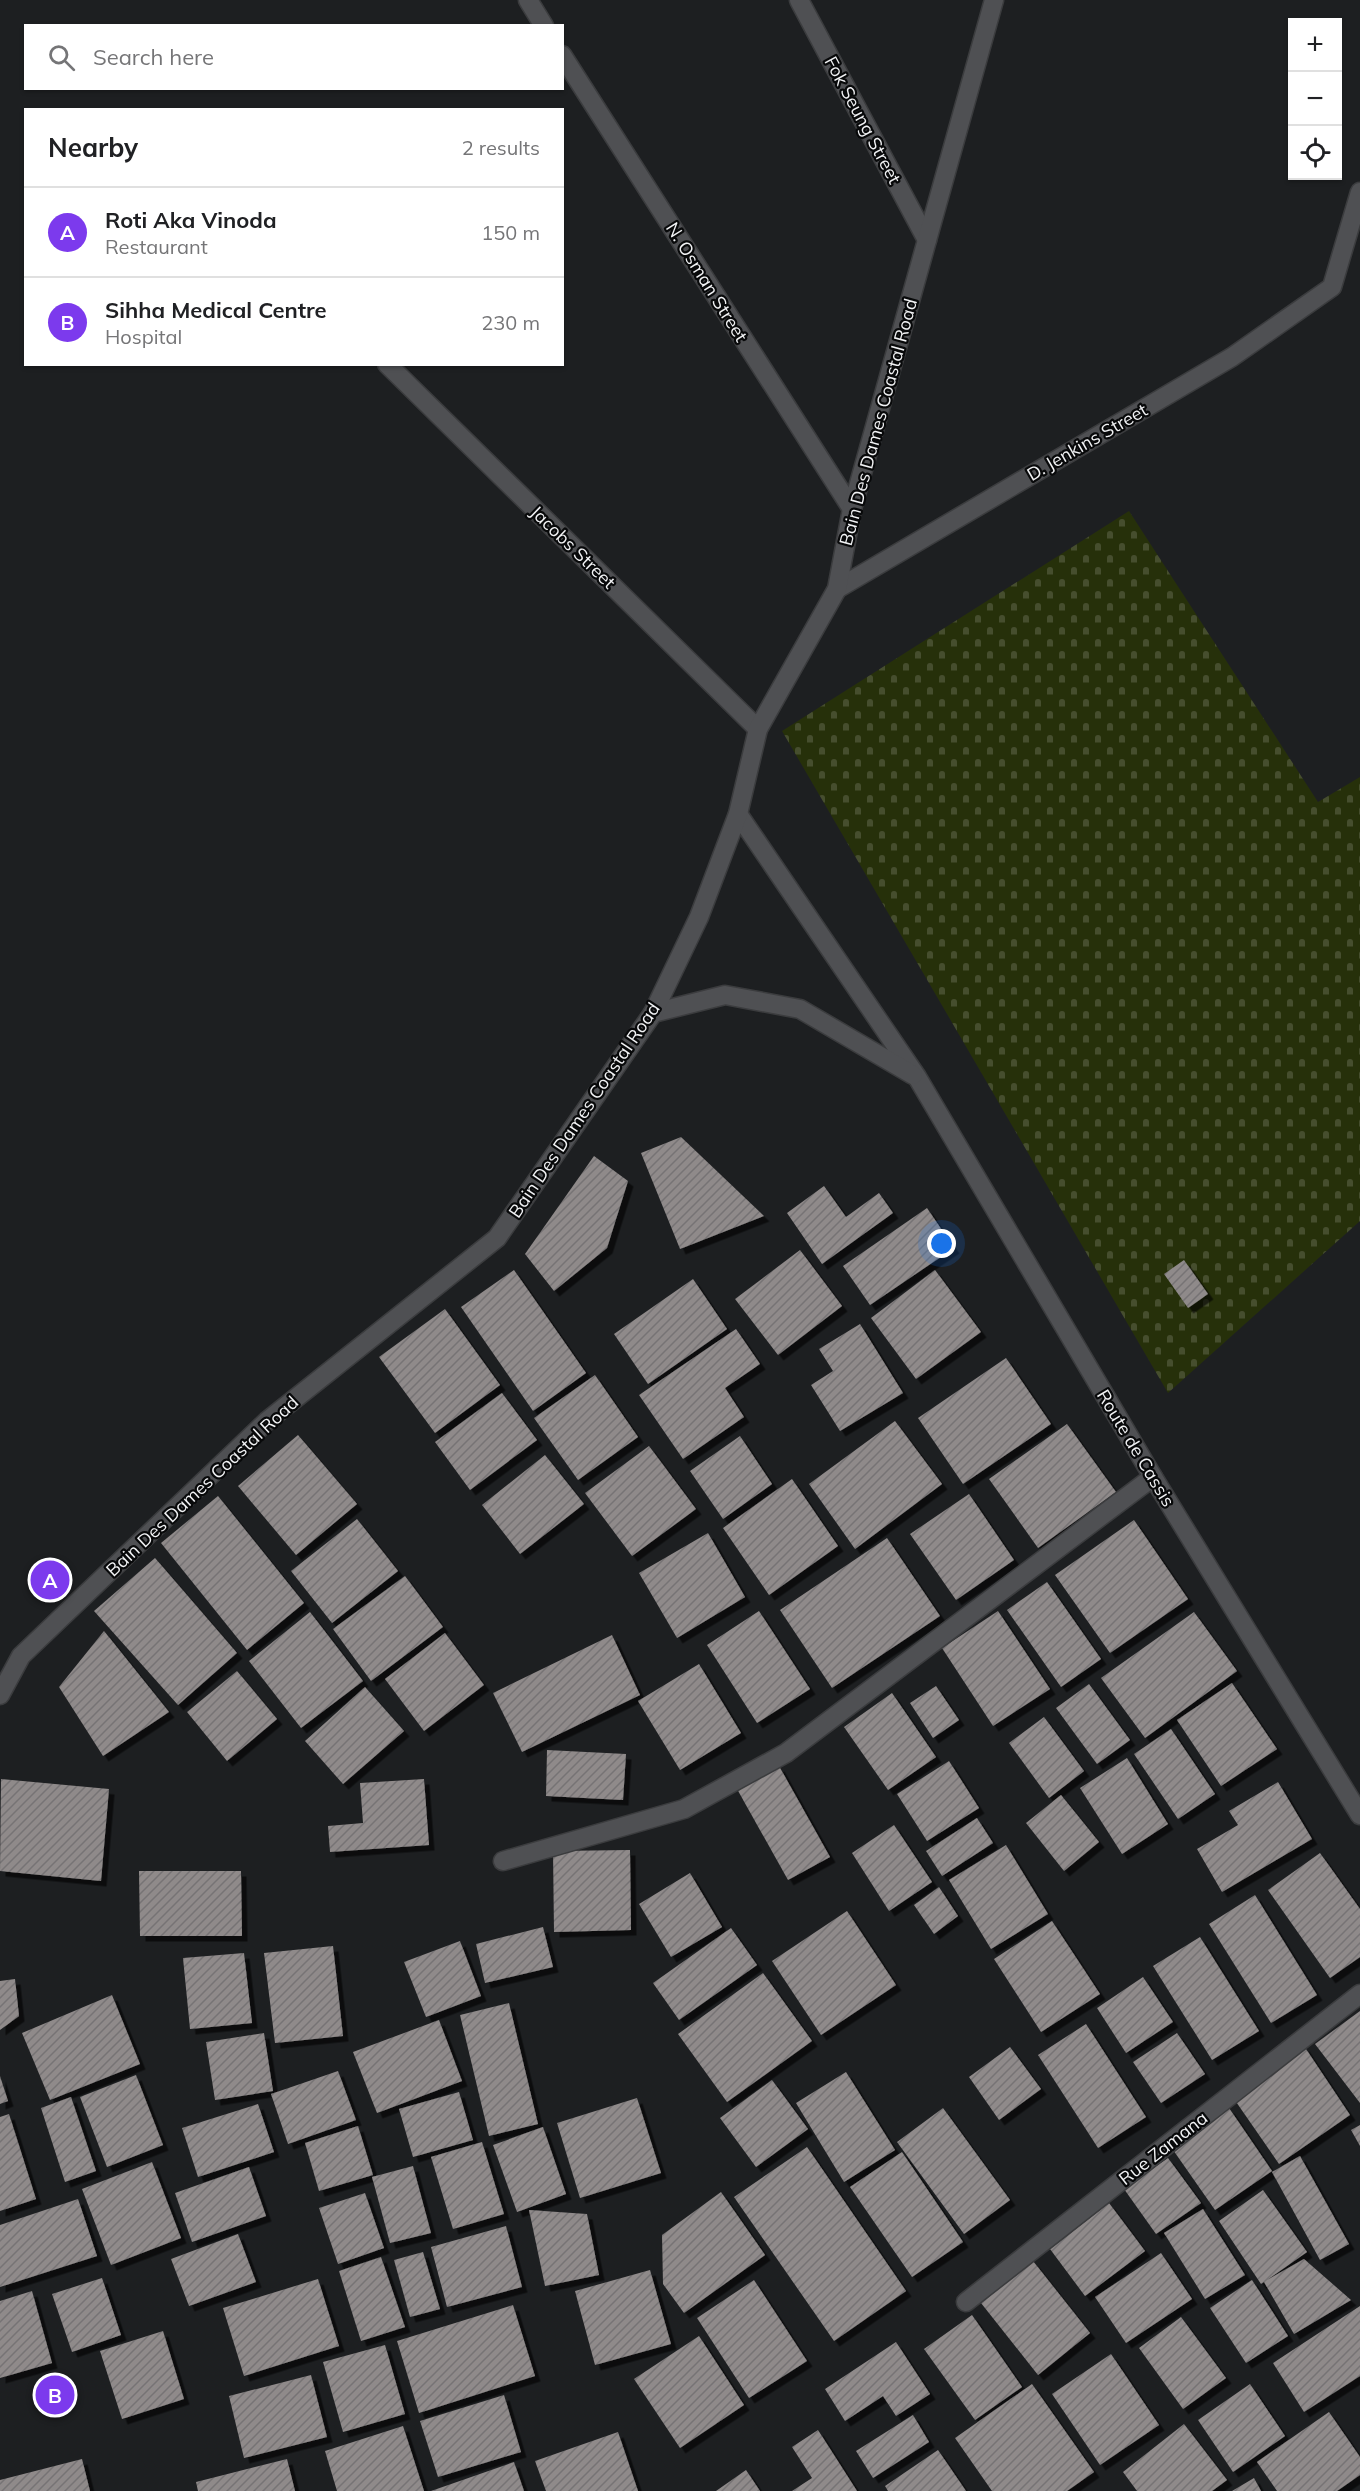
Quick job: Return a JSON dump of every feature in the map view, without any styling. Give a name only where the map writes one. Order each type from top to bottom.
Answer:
[{"type":"street","points":[[528,0],[543,24]]},
{"type":"street","name":"Fok Seung Street","points":[[799,0],[927,240]]},
{"type":"street","name":"Bain Des Dames Coastal Road","points":[[0,1695],[21,1656],[267,1421],[497,1238],[653,1013],[699,917],[738,814],[758,729],[837,589],[852,509],[994,0]]},
{"type":"street","name":"N. Osman Street","points":[[564,57],[852,509]]},
{"type":"street","name":"D. Jenkins Street","points":[[837,589],[1232,357],[1332,287],[1360,192]]},
{"type":"street","name":"Jacobs Street","points":[[389,366],[758,729]]},
{"type":"street","name":"Route de Cassis","points":[[738,814],[917,1077],[1153,1477],[1360,1815]]},
{"type":"street","points":[[653,1013],[725,995],[800,1009],[917,1077]]},
{"type":"street","points":[[503,1862],[684,1809],[786,1753],[1153,1477]]},
{"type":"street","name":"Rue Zamana","points":[[966,2302],[1360,1994]]},
{"type":"green space","points":[[1129,511],[1318,802],[1360,777],[1360,1221],[1168,1393],[782,731]]},
{"type":"building","points":[[681,1137],[764,1216],[680,1249],[641,1153]]},
{"type":"building","points":[[594,1156],[628,1181],[607,1248],[554,1291],[525,1254]]},
{"type":"building","points":[[824,1186],[846,1217],[879,1193],[893,1213],[822,1264],[787,1213]]},
{"type":"building","points":[[927,1208],[954,1248],[870,1305],[843,1266]]},
{"type":"building","points":[[800,1250],[842,1306],[778,1355],[735,1299]]},
{"type":"building","points":[[1184,1260],[1208,1294],[1188,1308],[1164,1274]]},
{"type":"building","points":[[514,1270],[586,1373],[533,1411],[461,1307]]},
{"type":"building","points":[[935,1270],[981,1332],[916,1379],[871,1318]]},
{"type":"building","points":[[693,1279],[727,1329],[648,1384],[614,1334]]},
{"type":"building","points":[[445,1309],[500,1385],[435,1433],[379,1357]]},
{"type":"building","points":[[860,1324],[903,1393],[840,1431],[811,1385],[833,1371],[819,1349]]},
{"type":"building","points":[[736,1329],[760,1364],[725,1388],[744,1417],[683,1459],[639,1395]]},
{"type":"building","points":[[1006,1358],[1051,1424],[963,1484],[918,1418]]},
{"type":"building","points":[[595,1375],[638,1437],[578,1480],[534,1418]]},
{"type":"building","points":[[502,1393],[537,1440],[470,1490],[435,1442]]},
{"type":"building","points":[[895,1421],[942,1484],[855,1549],[809,1484]]},
{"type":"building","points":[[1067,1424],[1116,1492],[1038,1548],[989,1479]]},
{"type":"building","points":[[298,1435],[357,1504],[296,1555],[238,1486]]},
{"type":"building","points":[[740,1436],[772,1484],[723,1519],[690,1471]]},
{"type":"building","points":[[649,1446],[696,1509],[632,1556],[585,1493]]},
{"type":"building","points":[[545,1455],[584,1504],[520,1554],[482,1505]]},
{"type":"building","points":[[792,1479],[838,1546],[769,1595],[723,1528]]},
{"type":"building","points":[[969,1494],[1014,1560],[956,1600],[910,1534]]},
{"type":"building","points":[[218,1496],[304,1603],[247,1650],[161,1543]]},
{"type":"building","points":[[357,1519],[398,1571],[332,1623],[291,1571]]},
{"type":"building","points":[[1134,1520],[1188,1599],[1110,1653],[1055,1575]]},
{"type":"building","points":[[708,1533],[745,1597],[677,1638],[639,1573]]},
{"type":"building","points":[[887,1538],[940,1616],[832,1688],[780,1610]]},
{"type":"building","points":[[155,1558],[237,1653],[178,1705],[94,1611]]},
{"type":"building","points":[[405,1576],[443,1627],[371,1681],[333,1629]]},
{"type":"building","points":[[1047,1582],[1101,1659],[1061,1687],[1007,1610]]},
{"type":"building","points":[[759,1611],[810,1689],[757,1723],[707,1645]]},
{"type":"building","points":[[998,1611],[1050,1689],[993,1726],[942,1648]]},
{"type":"building","points":[[310,1612],[363,1681],[301,1728],[249,1661]]},
{"type":"building","points":[[1194,1612],[1237,1671],[1145,1738],[1101,1678]]},
{"type":"building","points":[[104,1631],[169,1712],[103,1756],[59,1687]]},
{"type":"building","points":[[445,1633],[484,1685],[424,1731],[385,1679]]},
{"type":"building","points":[[612,1635],[640,1695],[522,1752],[493,1693]]},
{"type":"building","points":[[699,1664],[741,1733],[680,1770],[638,1701]]},
{"type":"building","points":[[237,1671],[277,1719],[227,1761],[187,1712]]},
{"type":"building","points":[[1232,1683],[1277,1749],[1221,1786],[1177,1720]]},
{"type":"building","points":[[1089,1684],[1130,1740],[1097,1764],[1056,1708]]},
{"type":"building","points":[[936,1686],[959,1720],[933,1738],[910,1703]]},
{"type":"building","points":[[365,1687],[404,1731],[343,1784],[305,1741]]},
{"type":"building","points":[[892,1693],[936,1757],[888,1790],[844,1727]]},
{"type":"building","points":[[1044,1717],[1084,1771],[1049,1798],[1009,1743]]},
{"type":"building","points":[[1171,1729],[1215,1794],[1178,1819],[1134,1754]]},
{"type":"building","points":[[547,1750],[626,1754],[623,1800],[546,1796]]},
{"type":"building","points":[[1127,1758],[1168,1824],[1122,1854],[1080,1788]]},
{"type":"building","points":[[949,1761],[979,1808],[927,1841],[897,1794]]},
{"type":"building","points":[[779,1766],[830,1857],[788,1880],[737,1789]]},
{"type":"building","points":[[1,1779],[109,1789],[101,1881],[0,1871]]},
{"type":"building","points":[[424,1779],[429,1845],[330,1852],[328,1826],[363,1823],[360,1783]]},
{"type":"building","points":[[1278,1782],[1312,1839],[1222,1892],[1197,1849],[1238,1825],[1229,1811]]},
{"type":"building","points":[[1061,1795],[1099,1842],[1064,1871],[1026,1823]]},
{"type":"building","points":[[977,1818],[993,1843],[942,1876],[926,1851]]},
{"type":"building","points":[[894,1825],[932,1882],[889,1911],[852,1853]]},
{"type":"building","points":[[1006,1845],[1048,1914],[991,1949],[949,1880]]},
{"type":"building","points":[[630,1850],[631,1930],[554,1932],[553,1851]]},
{"type":"building","points":[[1320,1853],[1360,1909],[1360,1957],[1330,1978],[1268,1890]]},
{"type":"building","points":[[139,1871],[241,1871],[242,1936],[140,1936]]},
{"type":"building","points":[[690,1873],[722,1927],[671,1957],[639,1904]]},
{"type":"building","points":[[939,1887],[958,1916],[934,1934],[914,1905]]},
{"type":"building","points":[[1255,1895],[1317,1995],[1271,2023],[1209,1924]]},
{"type":"building","points":[[847,1911],[896,1985],[821,2035],[772,1961]]},
{"type":"building","points":[[1052,1921],[1100,1994],[1041,2032],[994,1959]]},
{"type":"building","points":[[543,1927],[553,1967],[485,1983],[476,1944]]},
{"type":"building","points":[[731,1928],[757,1965],[679,2020],[653,1983]]},
{"type":"building","points":[[1200,1937],[1259,2031],[1212,2060],[1153,1966]]},
{"type":"building","points":[[460,1941],[481,1996],[426,2017],[404,1962]]},
{"type":"building","points":[[333,1946],[343,2036],[275,2043],[264,1953]]},
{"type":"building","points":[[244,1953],[252,2023],[190,2029],[183,1958]]},
{"type":"building","points":[[763,1973],[812,2041],[727,2102],[678,2034]]},
{"type":"building","points":[[1143,1977],[1173,2022],[1126,2053],[1097,2008]]},
{"type":"building","points":[[15,1979],[19,2016],[0,2030],[0,1981]]},
{"type":"building","points":[[112,1995],[140,2064],[50,2100],[22,2033]]},
{"type":"building","points":[[509,2003],[538,2124],[489,2136],[460,2015]]},
{"type":"building","points":[[1360,2011],[1360,2103],[1315,2044]]},
{"type":"building","points":[[439,2020],[462,2081],[377,2113],[353,2052]]},
{"type":"building","points":[[1086,2024],[1146,2117],[1098,2148],[1038,2055]]},
{"type":"building","points":[[264,2033],[273,2091],[215,2100],[206,2042]]},
{"type":"building","points":[[1177,2033],[1205,2074],[1161,2103],[1133,2062]]},
{"type":"building","points":[[1304,2046],[1350,2115],[1279,2164],[1232,2096]]},
{"type":"building","points":[[1010,2047],[1041,2089],[999,2120],[969,2077]]},
{"type":"building","points":[[338,2071],[356,2120],[288,2144],[271,2094]]},
{"type":"building","points":[[846,2072],[895,2150],[844,2182],[796,2103]]},
{"type":"building","points":[[136,2075],[163,2145],[107,2167],[80,2097]]},
{"type":"building","points":[[0,2076],[8,2101],[0,2104]]},
{"type":"building","points":[[772,2080],[808,2129],[756,2167],[720,2118]]},
{"type":"building","points":[[459,2092],[473,2140],[413,2157],[399,2109]]},
{"type":"building","points":[[71,2097],[96,2171],[65,2182],[41,2108]]},
{"type":"building","points":[[637,2098],[661,2173],[580,2198],[557,2123]]},
{"type":"building","points":[[258,2104],[274,2152],[198,2177],[182,2128]]},
{"type":"building","points":[[943,2108],[1010,2200],[964,2234],[897,2142]]},
{"type":"building","points":[[1229,2108],[1272,2171],[1215,2210],[1171,2147]]},
{"type":"building","points":[[9,2114],[36,2199],[0,2211],[0,2117]]},
{"type":"building","points":[[1360,2125],[1360,2146],[1351,2130]]},
{"type":"building","points":[[358,2126],[373,2175],[319,2191],[305,2143]]},
{"type":"building","points":[[543,2127],[566,2194],[517,2212],[493,2145]]},
{"type":"building","points":[[482,2142],[504,2214],[453,2229],[431,2157]]},
{"type":"building","points":[[807,2147],[906,2291],[834,2341],[734,2197]]},
{"type":"building","points":[[902,2152],[963,2242],[912,2277],[850,2187]]},
{"type":"building","points":[[1300,2156],[1349,2244],[1320,2260],[1272,2172]]},
{"type":"building","points":[[1168,2158],[1201,2203],[1156,2234],[1124,2189]]},
{"type":"building","points":[[152,2162],[181,2238],[111,2265],[82,2189]]},
{"type":"building","points":[[413,2166],[431,2233],[390,2243],[372,2177]]},
{"type":"building","points":[[249,2167],[266,2216],[192,2242],[175,2193]]},
{"type":"building","points":[[1263,2190],[1307,2252],[1267,2280],[1304,2259],[1351,2300],[1294,2334],[1264,2282],[1261,2284],[1219,2221]]},
{"type":"building","points":[[721,2192],[765,2255],[684,2313],[663,2284],[662,2235]]},
{"type":"building","points":[[365,2193],[384,2248],[338,2264],[319,2208]]},
{"type":"building","points":[[78,2199],[97,2256],[0,2287],[0,2225]]},
{"type":"building","points":[[1109,2203],[1145,2251],[1085,2296],[1050,2249]]},
{"type":"building","points":[[1203,2209],[1245,2275],[1205,2299],[1164,2233]]},
{"type":"building","points":[[529,2210],[587,2214],[599,2275],[545,2286]]},
{"type":"building","points":[[506,2226],[522,2287],[447,2307],[431,2247]]},
{"type":"building","points":[[238,2234],[256,2282],[189,2306],[171,2259]]},
{"type":"building","points":[[423,2252],[440,2309],[410,2317],[394,2260]]},
{"type":"building","points":[[1161,2253],[1192,2299],[1126,2343],[1095,2297]]},
{"type":"building","points":[[381,2257],[405,2327],[361,2341],[339,2271]]},
{"type":"building","points":[[1033,2261],[1090,2333],[1038,2375],[981,2303]]},
{"type":"building","points":[[650,2270],[671,2344],[595,2365],[575,2291]]},
{"type":"building","points":[[102,2278],[121,2335],[72,2352],[52,2294]]},
{"type":"building","points":[[318,2279],[339,2346],[244,2376],[223,2308]]},
{"type":"building","points":[[754,2280],[807,2361],[749,2398],[697,2318]]},
{"type":"building","points":[[1252,2280],[1288,2336],[1246,2363],[1210,2308]]},
{"type":"building","points":[[32,2291],[52,2363],[0,2378],[0,2301]]},
{"type":"building","points":[[513,2305],[535,2376],[419,2413],[397,2341]]},
{"type":"building","points":[[1360,2306],[1360,2376],[1304,2412],[1273,2363]]},
{"type":"building","points":[[972,2315],[1022,2387],[975,2420],[924,2349]]},
{"type":"building","points":[[1181,2317],[1226,2378],[1183,2409],[1139,2348]]},
{"type":"building","points":[[163,2331],[184,2399],[122,2419],[100,2351]]},
{"type":"building","points":[[699,2336],[744,2405],[680,2448],[634,2379]]},
{"type":"building","points":[[896,2342],[930,2394],[896,2416],[883,2396],[845,2421],[825,2389]]},
{"type":"building","points":[[385,2345],[405,2414],[343,2432],[323,2362]]},
{"type":"building","points":[[1111,2354],[1159,2425],[1100,2465],[1052,2394]]},
{"type":"building","points":[[311,2375],[327,2437],[244,2458],[229,2396]]},
{"type":"building","points":[[1032,2384],[1094,2472],[1067,2491],[992,2491],[955,2438]]},
{"type":"building","points":[[1250,2384],[1285,2436],[1233,2472],[1198,2420]]},
{"type":"building","points":[[504,2395],[521,2452],[438,2477],[420,2421]]},
{"type":"building","points":[[1329,2412],[1360,2457],[1360,2475],[1337,2491],[1277,2491],[1257,2462]]},
{"type":"building","points":[[913,2415],[929,2442],[873,2478],[856,2451]]},
{"type":"building","points":[[1184,2424],[1227,2480],[1212,2491],[1137,2491],[1123,2472]]},
{"type":"building","points":[[403,2426],[424,2491],[337,2491],[325,2451]]},
{"type":"building","points":[[818,2430],[857,2491],[792,2491],[812,2478],[792,2447]]},
{"type":"building","points":[[618,2432],[638,2491],[546,2491],[535,2461]]},
{"type":"building","points":[[938,2450],[966,2491],[888,2491],[885,2486]]},
{"type":"building","points":[[82,2459],[90,2491],[0,2491],[0,2480]]},
{"type":"building","points":[[287,2459],[295,2491],[198,2491],[196,2482]]},
{"type":"building","points":[[514,2462],[524,2491],[431,2491]]},
{"type":"building","points":[[746,2470],[760,2491],[716,2491]]},
{"type":"building","points":[[1254,2478],[1261,2491],[1232,2491]]},
{"type":"place","name":"Roti Aka Vinoda","points":[[50,1580]]},
{"type":"place","name":"Sihha Medical Centre","points":[[55,2395]]}]
